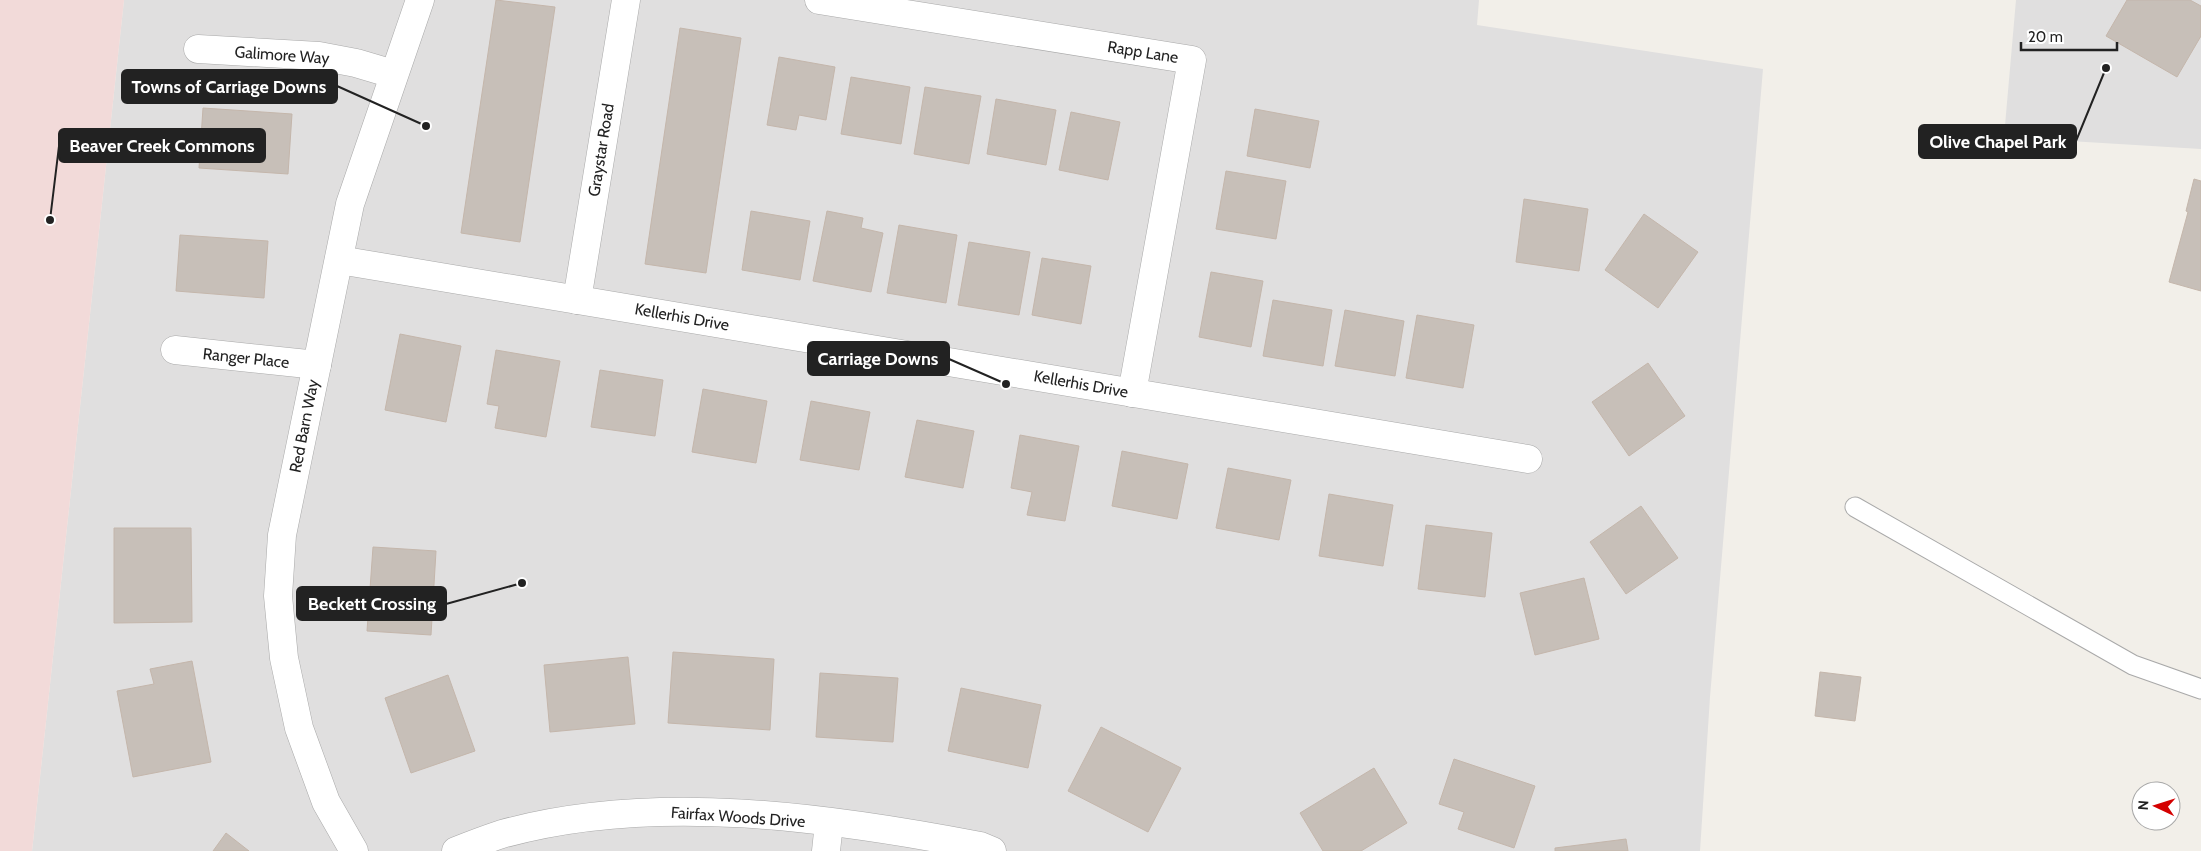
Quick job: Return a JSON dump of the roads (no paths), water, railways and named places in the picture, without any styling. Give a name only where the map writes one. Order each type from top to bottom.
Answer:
[{"type":"street","name":"Red Barn Way","points":[[354,851],[326,802],[299,728],[284,658],[278,596],[282,535],[350,204],[393,74],[420,0]]},
{"type":"street","name":"Graystar Road","points":[[577,300],[626,0]]},
{"type":"street","name":"Rapp Lane","points":[[819,0],[1192,60],[1132,393]]},
{"type":"street","name":"Galimore Way","points":[[198,49],[318,56],[356,62],[393,74]]},
{"type":"street","name":"Kellerhis Drive","points":[[338,260],[1528,458]]},
{"type":"street","name":"Ranger Place","points":[[175,350],[317,365]]},
{"type":"street","name":"Fairfax Woods Drive","points":[[456,851],[502,834],[550,824],[654,812],[710,811],[890,829],[980,846],[992,851]]},
{"type":"street","points":[[826,851],[829,823]]},
{"type":"lane","points":[[1855,507],[2133,665],[2201,689]]},
{"type":"place","name":"Olive Chapel Park","points":[[2106,68]]},
{"type":"place","name":"Towns of Carriage Downs","points":[[426,126]]},
{"type":"place","name":"Beaver Creek Commons","points":[[50,220]]},
{"type":"place","name":"Carriage Downs","points":[[1006,384]]},
{"type":"place","name":"Beckett Crossing","points":[[522,583]]}]
